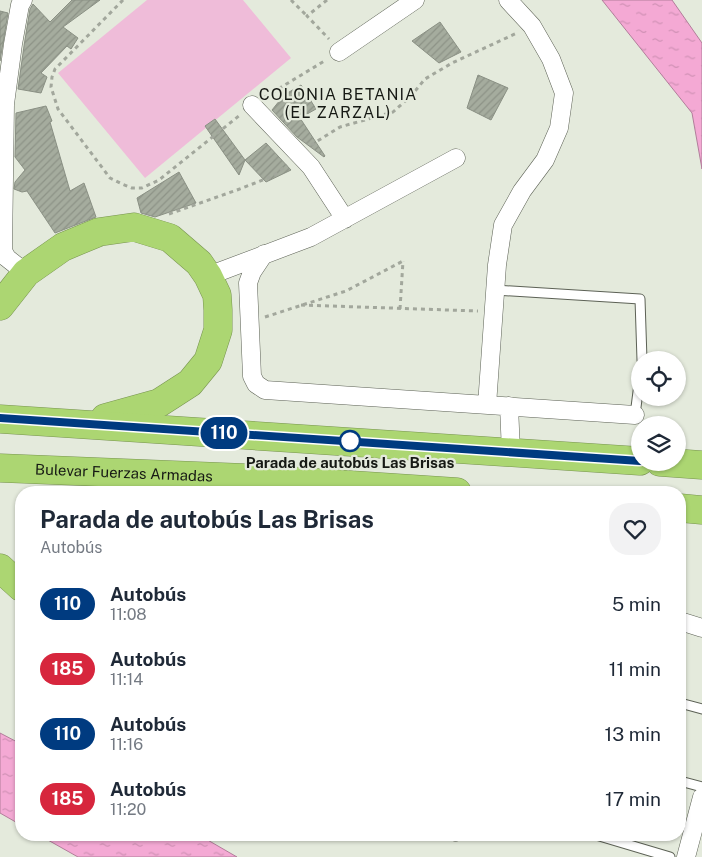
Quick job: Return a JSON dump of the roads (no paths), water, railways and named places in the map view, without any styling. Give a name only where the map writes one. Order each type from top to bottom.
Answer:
[{"type":"highway","points":[[0,306],[26,273],[63,247],[99,232],[134,228],[170,238],[199,263],[208,276],[216,295],[218,310],[218,330],[208,361],[190,383],[160,403],[83,424]]},
{"type":"highway","points":[[1,419],[631,460]]},
{"type":"highway","points":[[686,464],[702,465]]},
{"type":"highway","points":[[0,468],[128,486]]},
{"type":"highway","name":"Bulevar Fuerzas Armadas","points":[[0,468],[246,478],[287,486]]},
{"type":"highway","points":[[686,509],[702,510]]},
{"type":"highway","points":[[0,568],[15,581]]},
{"type":"street","points":[[23,0],[20,5],[5,104],[4,251],[6,258],[26,273]]},
{"type":"street","points":[[338,52],[415,0]]},
{"type":"street","points":[[487,405],[497,265],[503,225],[522,191],[545,160],[559,128],[564,93],[551,59],[532,26],[508,0]]},
{"type":"street","points":[[252,105],[311,167],[345,219]]},
{"type":"street","points":[[208,276],[311,237],[456,158]]},
{"type":"street","points":[[264,254],[252,272],[248,283],[252,376],[256,384],[265,390],[635,415]]},
{"type":"street","points":[[509,406],[511,452]]},
{"type":"street","points":[[686,623],[702,628]]},
{"type":"street","points":[[686,857],[702,797]]},
{"type":"lane","points":[[495,290],[640,299],[642,351]]},
{"type":"lane","points":[[635,415],[636,406]]},
{"type":"lane","points":[[686,705],[702,709]]},
{"type":"lane","points":[[686,783],[702,787]]},
{"type":"lane","points":[[616,841],[670,857]]},
{"type":"water","points":[[602,0],[672,0],[702,43],[702,169],[692,113]]},
{"type":"water","points":[[0,733],[15,741],[15,822],[0,813]]},
{"type":"water","points":[[50,841],[209,841],[237,857],[78,857]]},
{"type":"place","name":"Parada de autobús Las Brisas","points":[[350,441]]},
{"type":"district","name":"COLONIA BETANIA (EL ZARZAL)","points":[[338,103]]}]
